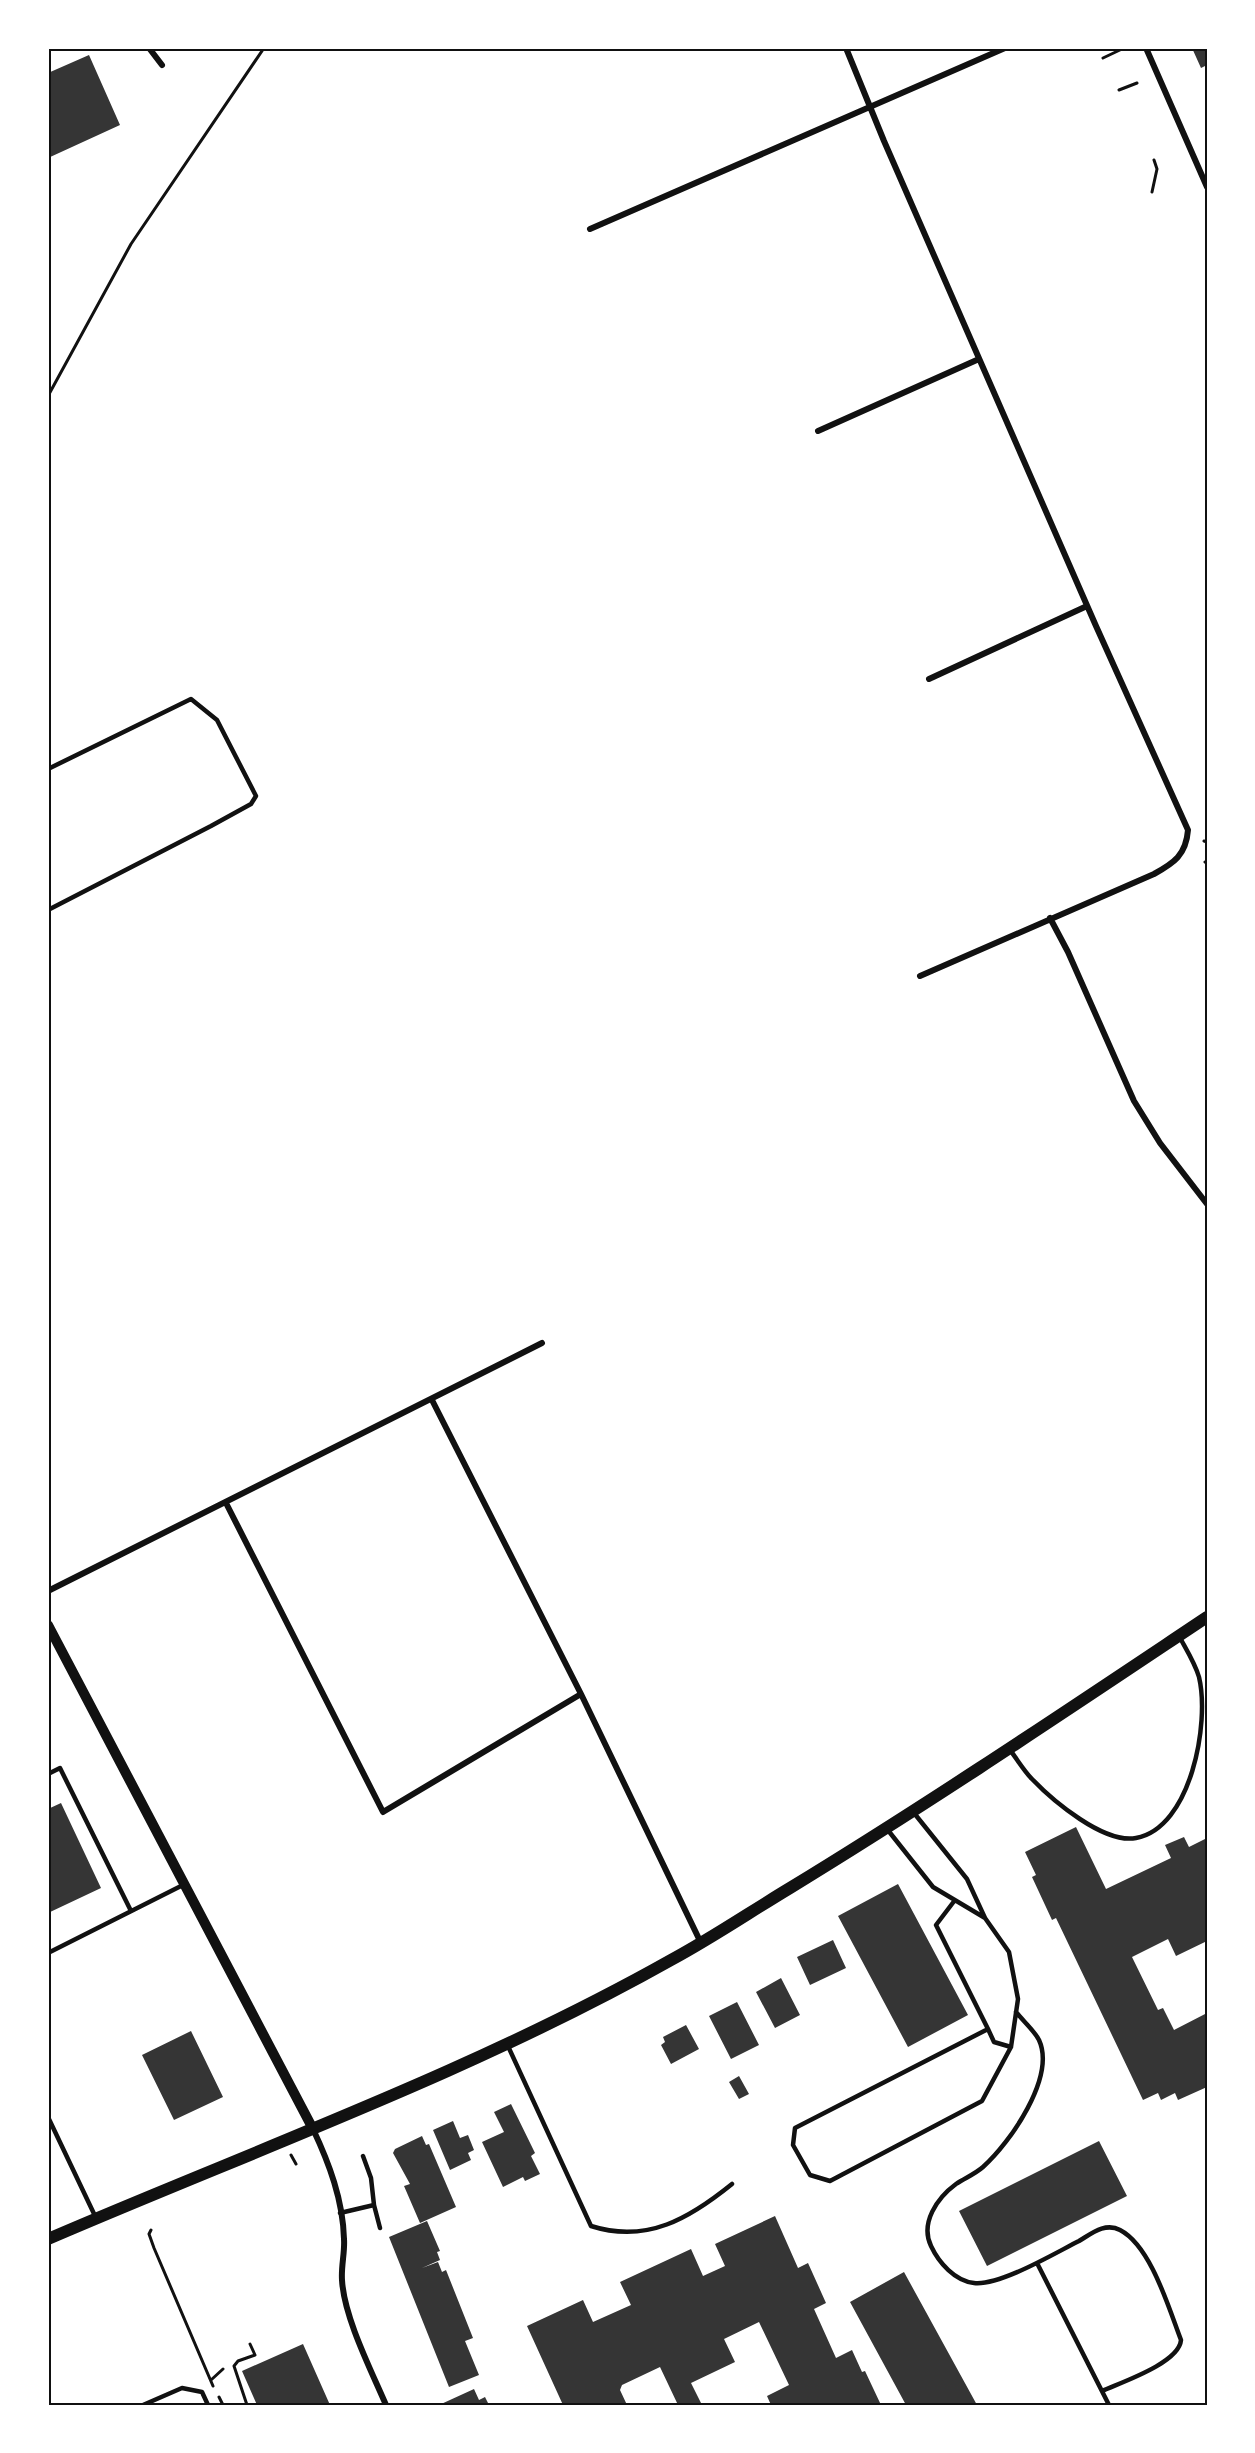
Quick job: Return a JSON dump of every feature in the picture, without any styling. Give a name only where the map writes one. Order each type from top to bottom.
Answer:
[{"type":"main road","points":[[48,2239],[313,2129],[507,2044],[670,1961],[887,1829],[1207,1617]]},
{"type":"street","points":[[149,48],[162,65]]},
{"type":"street","points":[[846,48],[1087,606],[1188,830],[1187,844],[1171,865],[920,976]]},
{"type":"street","points":[[590,229],[1005,48]]},
{"type":"street","points":[[1146,48],[1207,187]]},
{"type":"street","points":[[818,431],[980,359]]},
{"type":"street","points":[[928,679],[1087,606]]},
{"type":"street","points":[[1050,918],[1134,1101],[1160,1143],[1207,1204]]},
{"type":"street","points":[[48,1591],[542,1343]]},
{"type":"street","points":[[432,1400],[581,1694],[701,1943]]},
{"type":"street","points":[[226,1503],[383,1812],[581,1694]]},
{"type":"street","points":[[48,1625],[313,2129],[330,2167],[344,2238],[342,2281],[355,2331],[386,2405]]},
{"type":"lane","points":[[48,769],[191,699],[217,720],[256,796],[251,804],[211,826],[48,910]]},
{"type":"lane","points":[[1009,1747],[1031,1778],[1053,1798],[1099,1831],[1119,1838],[1134,1839],[1159,1830],[1173,1815],[1188,1783],[1200,1725],[1201,1700],[1198,1676],[1179,1636]]},
{"type":"lane","points":[[48,1774],[60,1768],[131,1911]]},
{"type":"lane","points":[[913,1812],[966,1879],[985,1918],[1009,1952],[1018,2000],[1011,2047],[982,2101],[830,2181],[810,2175],[793,2145],[795,2127],[988,2029]]},
{"type":"lane","points":[[887,1829],[933,1887],[985,1918]]},
{"type":"lane","points":[[48,1953],[183,1885]]},
{"type":"lane","points":[[955,1900],[936,1924],[994,2042],[1011,2047]]},
{"type":"lane","points":[[1016,2012],[1038,2039],[1043,2058],[1039,2083],[1014,2133],[982,2168],[955,2186],[941,2199],[928,2222],[928,2235],[933,2250],[945,2266],[953,2274],[970,2283],[991,2282],[1037,2263],[1101,2228],[1111,2227],[1122,2231],[1130,2238],[1154,2274],[1181,2340],[1180,2347],[1169,2359],[1102,2391]]},
{"type":"lane","points":[[507,2044],[591,2226],[606,2231],[653,2230],[701,2209],[732,2184]]},
{"type":"lane","points":[[48,2117],[96,2218]]},
{"type":"lane","points":[[363,2156],[371,2178],[374,2205],[380,2228]]},
{"type":"lane","points":[[340,2213],[374,2205]]},
{"type":"lane","points":[[1037,2263],[1109,2405]]},
{"type":"lane","points":[[143,2405],[182,2388],[202,2392],[208,2405]]},
{"type":"path","points":[[48,396],[131,244],[264,48]]},
{"type":"path","points":[[1103,58],[1122,49]]},
{"type":"path","points":[[1119,90],[1137,83]]},
{"type":"path","points":[[1152,192],[1157,169],[1154,160]]},
{"type":"path","points":[[291,2154],[296,2164]]},
{"type":"path","points":[[151,2230],[149,2234],[154,2248],[214,2388]]},
{"type":"path","points":[[247,2405],[234,2366],[238,2361],[255,2355],[250,2343]]},
{"type":"path","points":[[211,2380],[223,2369]]},
{"type":"path","points":[[217,2395],[224,2405]]},
{"type":"building","points":[[1192,48],[1207,48],[1207,65],[1201,68]]},
{"type":"building","points":[[89,55],[120,125],[48,158],[48,73]]},
{"type":"building","points":[[61,1803],[101,1888],[48,1913],[48,1809]]},
{"type":"building","points":[[1076,1827],[1106,1889],[1171,1858],[1165,1845],[1184,1837],[1189,1847],[1207,1838],[1207,1941],[1176,1956],[1168,1939],[1132,1957],[1158,2010],[1163,2008],[1174,2030],[1207,2013],[1207,2087],[1178,2100],[1175,2093],[1161,2100],[1158,2093],[1143,2100],[1056,1918],[1052,1920],[1032,1877],[1036,1875],[1025,1852]]},
{"type":"building","points":[[898,1884],[968,2015],[908,2047],[838,1916]]},
{"type":"building","points":[[833,1940],[846,1968],[810,1985],[797,1957]]},
{"type":"building","points":[[781,1978],[800,2015],[775,2028],[756,1992]]},
{"type":"building","points":[[737,2002],[759,2045],[731,2059],[709,2016]]},
{"type":"building","points":[[686,2025],[699,2049],[671,2064],[661,2045],[665,2042],[663,2037]]},
{"type":"building","points":[[191,2031],[223,2097],[174,2120],[142,2055]]},
{"type":"building","points":[[739,2076],[749,2094],[739,2099],[729,2082]]},
{"type":"building","points":[[511,2104],[535,2153],[531,2156],[540,2174],[525,2181],[523,2177],[503,2187],[482,2142],[504,2132],[494,2112]]},
{"type":"building","points":[[453,2121],[460,2138],[468,2135],[474,2150],[468,2153],[471,2160],[450,2170],[433,2130]]},
{"type":"building","points":[[422,2136],[426,2145],[429,2144],[456,2207],[420,2223],[404,2186],[410,2184],[393,2153],[395,2149]]},
{"type":"building","points":[[1099,2141],[1127,2196],[987,2266],[959,2211]]},
{"type":"building","points":[[775,2216],[798,2268],[808,2263],[826,2303],[814,2309],[836,2358],[852,2350],[881,2405],[771,2405],[767,2396],[789,2385],[759,2322],[724,2339],[735,2362],[691,2383],[702,2405],[678,2405],[660,2367],[622,2385],[620,2390],[627,2405],[563,2405],[527,2326],[583,2300],[593,2322],[631,2305],[620,2282],[691,2249],[703,2276],[725,2266],[715,2244]]},
{"type":"building","points":[[427,2221],[440,2251],[437,2252],[440,2260],[422,2268],[438,2262],[442,2272],[446,2270],[473,2338],[465,2341],[479,2375],[449,2387],[389,2237]]},
{"type":"building","points":[[904,2272],[977,2405],[906,2405],[850,2302]]},
{"type":"building","points":[[303,2344],[330,2405],[257,2405],[242,2371]]},
{"type":"building","points":[[474,2389],[479,2400],[485,2397],[489,2405],[439,2405]]}]
